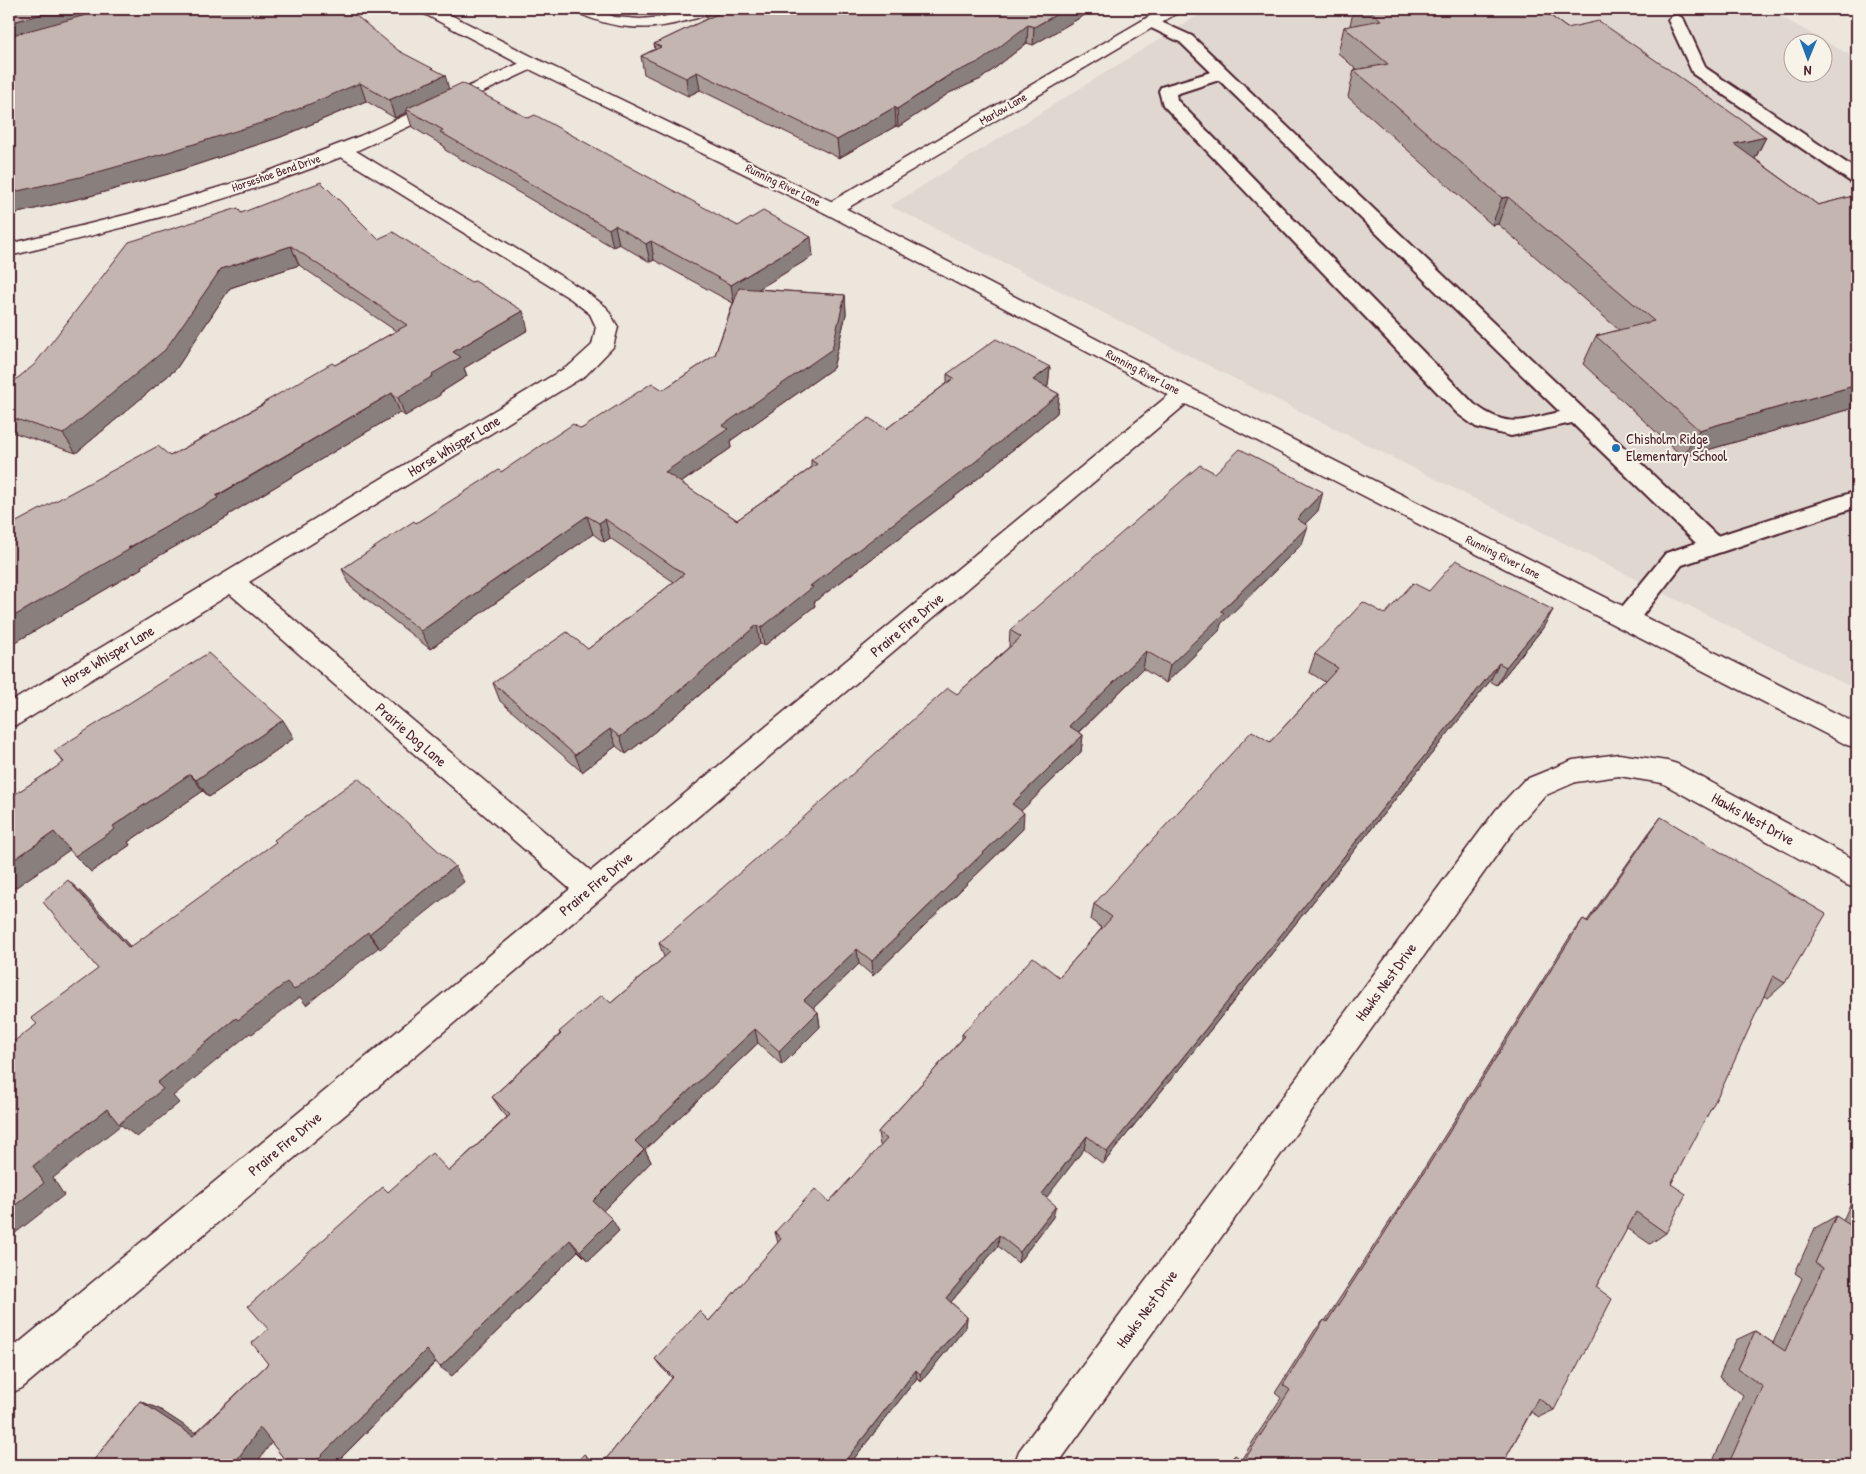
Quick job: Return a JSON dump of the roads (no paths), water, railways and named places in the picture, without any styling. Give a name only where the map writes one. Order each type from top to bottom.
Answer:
[{"type":"street","name":"Running River Lane","points":[[427,9],[531,63],[832,209],[1184,394],[1857,737]]},
{"type":"street","points":[[582,9],[619,22],[642,23],[669,19],[705,9]]},
{"type":"street","name":"Marlow Lane","points":[[832,209],[1173,9]]},
{"type":"street","name":"Horseshoe Bend Drive","points":[[9,250],[148,214],[245,185],[342,150],[531,63]]},
{"type":"street","name":"Horse Whisper Lane","points":[[9,716],[578,370],[602,347],[607,327],[599,311],[578,295],[342,150]]},
{"type":"street","name":"Praire Fire Drive","points":[[9,1375],[1184,394]]},
{"type":"street","name":"Prairie Dog Lane","points":[[232,581],[591,889]]},
{"type":"street","name":"Hawks Nest Drive","points":[[1033,1465],[1500,827],[1534,788],[1574,771],[1619,765],[1667,772],[1857,876]]},
{"type":"lane","points":[[1676,20],[1699,71],[1857,178]]},
{"type":"lane","points":[[1150,22],[1186,39],[1713,546]]},
{"type":"lane","points":[[1222,74],[1167,91],[1169,101],[1466,410],[1484,422],[1512,429],[1577,415]]},
{"type":"lane","points":[[1626,619],[1674,559],[1857,499]]},
{"type":"place","name":"Chisholm Ridge Elementary School","points":[[1616,448]]}]
